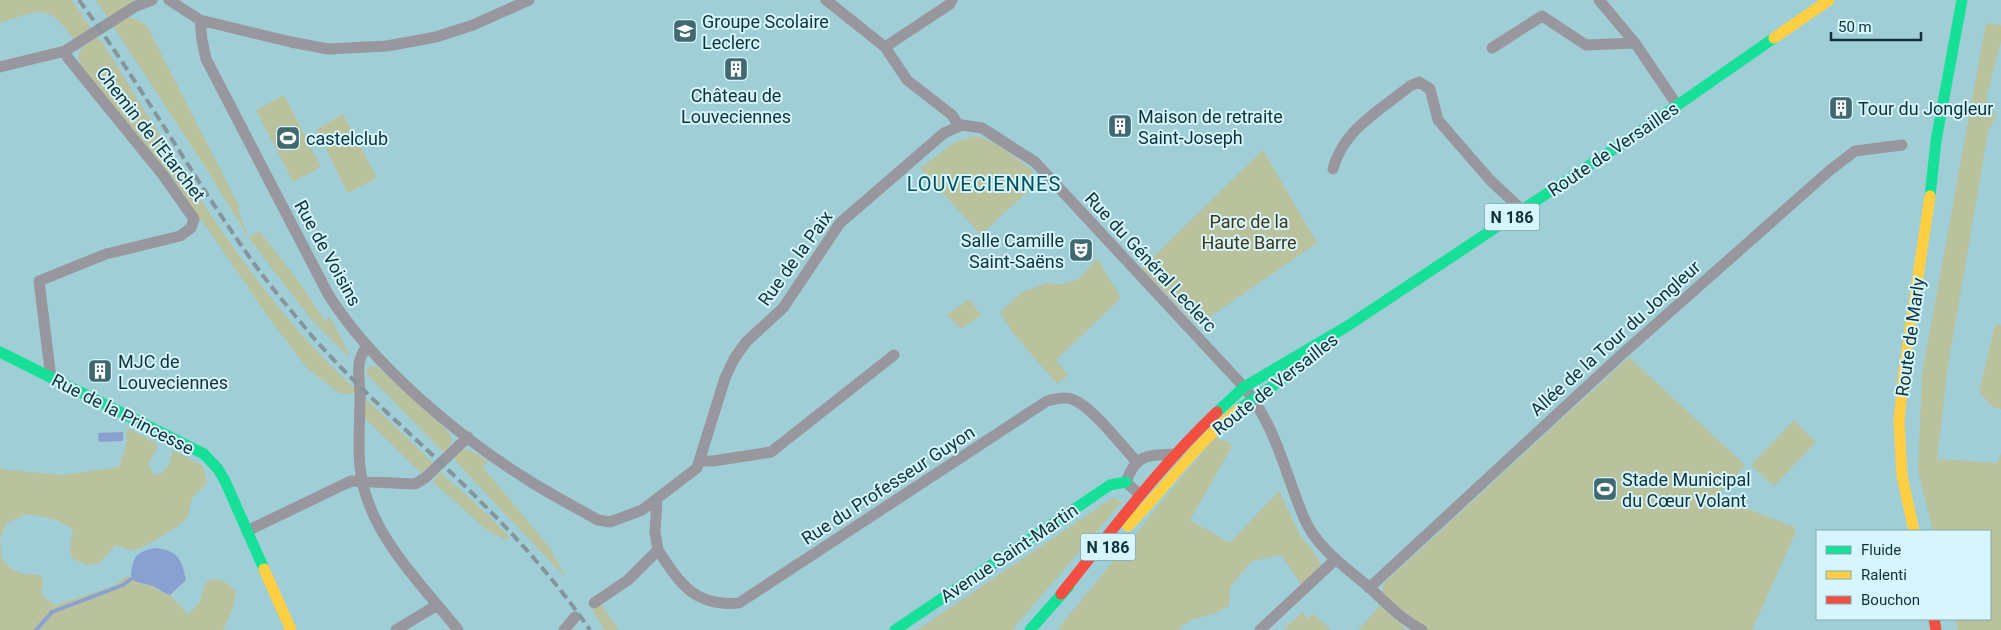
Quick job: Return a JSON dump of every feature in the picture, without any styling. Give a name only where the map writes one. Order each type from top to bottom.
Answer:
[{"type":"main road","name":"Route de Versailles","points":[[1062,594],[1140,495],[1176,454],[1244,387],[1346,327],[1678,105],[1828,0]]},
{"type":"main road","name":"Route de Marly","points":[[1914,530],[1902,476],[1899,421],[1904,370],[1930,206],[1936,141],[1971,0]]},
{"type":"main road","name":"Route de Marly","points":[[1936,141],[1934,130],[1954,1]]},
{"type":"main road","name":"Route de Versailles","points":[[1030,630],[1062,594],[1154,500],[1218,425],[1253,398],[1280,381],[1346,327]]},
{"type":"main road","name":"Rue de la Princesse","points":[[0,352],[204,454],[218,469],[291,630]]},
{"type":"main road","name":"Avenue Saint-Martin","points":[[895,630],[1110,485],[1126,482]]},
{"type":"main road","points":[[1140,495],[1154,500]]},
{"type":"street","points":[[0,67],[65,51],[119,19],[136,6],[152,0]]},
{"type":"street","points":[[169,0],[200,20],[328,49],[387,46],[436,36],[473,25],[529,0]]},
{"type":"street","points":[[826,0],[841,4],[884,47],[907,80],[952,115],[958,126]]},
{"type":"street","points":[[884,47],[950,4],[952,0]]},
{"type":"street","points":[[1599,0],[1601,5],[1635,42],[1678,105]]},
{"type":"street","points":[[1492,48],[1542,16],[1586,45],[1635,42]]},
{"type":"street","name":"Rue de Voisins","points":[[200,20],[206,59],[328,294],[344,320],[367,347],[420,398],[468,438]]},
{"type":"street","name":"Chemin de l'Etarchet","points":[[51,378],[39,281],[106,254],[180,236],[191,228],[194,219],[163,175],[68,58],[65,51]]},
{"type":"street","points":[[1333,169],[1336,156],[1353,131],[1410,86],[1419,82],[1430,89],[1438,120],[1490,180],[1522,210]]},
{"type":"street","name":"Rue du Général Leclerc","points":[[958,126],[972,125],[985,129],[1035,162],[1244,387],[1253,398],[1268,424],[1305,520],[1327,551],[1406,621],[1422,630]]},
{"type":"street","name":"Rue de la Paix","points":[[468,438],[524,478],[598,520],[610,522],[642,510],[689,476],[697,468],[725,378],[734,359],[746,342],[783,308],[840,223],[938,138],[958,126]]},
{"type":"street","name":"Allée de la Tour du Jongleur","points":[[1369,588],[1620,356],[1829,170],[1855,151],[1902,145]]},
{"type":"street","points":[[367,347],[359,360],[360,434],[363,480],[372,511],[392,549],[458,630]]},
{"type":"street","points":[[700,460],[713,461],[771,452],[894,355]]},
{"type":"street","name":"Rue du Professeur Guyon","points":[[658,550],[674,575],[688,590],[709,603],[725,605],[739,603],[1047,401],[1061,398],[1074,400],[1088,409],[1136,461]]},
{"type":"street","points":[[247,531],[351,480],[415,484],[425,478],[468,438]]},
{"type":"street","points":[[1140,495],[1126,482],[1136,461],[1147,456],[1176,454]]},
{"type":"street","points":[[594,603],[628,580],[658,550],[656,532],[657,500]]},
{"type":"street","points":[[1260,630],[1336,559]]},
{"type":"street","points":[[396,630],[437,604]]},
{"type":"street","points":[[564,630],[575,617]]},
{"type":"green space","points":[[0,0],[72,0],[91,29],[74,40],[57,19],[50,14],[42,12],[0,23]]},
{"type":"green space","points":[[96,0],[134,0],[108,18]]},
{"type":"green space","points":[[126,18],[135,19],[146,24],[240,208],[238,209],[248,237],[209,173],[113,26]]},
{"type":"green space","points":[[1986,23],[2001,25],[2001,41],[1986,99],[1996,116],[1988,132],[1948,366],[1937,459],[1997,463],[2001,454],[2001,630],[1958,630],[1955,620],[1991,620],[1991,530],[1933,530],[1918,471],[1922,374]]},
{"type":"green space","points":[[96,38],[101,40],[216,223],[248,267],[281,310],[316,351],[355,389],[355,393],[341,394],[307,368],[266,314],[206,226],[82,68],[79,53],[83,47]]},
{"type":"green space","name":"castelclub","points":[[284,95],[321,167],[293,182],[256,110]]},
{"type":"green space","name":"castelclub","points":[[343,114],[377,178],[348,193],[316,130]]},
{"type":"green space","points":[[975,136],[990,141],[1014,156],[1034,172],[1020,184],[1027,192],[989,227],[982,236],[920,168],[955,142]]},
{"type":"green space","name":"Parc de la Haute Barre","points":[[1263,150],[1317,243],[1198,325],[1141,269]]},
{"type":"green space","points":[[260,232],[299,282],[325,321],[330,317],[348,351],[349,357],[311,319],[248,237]]},
{"type":"green space","points":[[1097,258],[1121,298],[1056,360],[1068,375],[1057,384],[1013,333],[1000,312],[1022,292],[1047,283],[1062,284],[1079,279]]},
{"type":"green space","points":[[969,299],[981,315],[961,329],[947,315]]},
{"type":"green space","points":[[1995,325],[2001,325],[2001,409],[1991,406],[1979,392]]},
{"type":"green space","name":"Stade Municipal du Cœur Volant","points":[[1629,357],[1745,465],[1717,497],[1794,527],[1796,532],[1752,630],[1430,630],[1413,619],[1382,593],[1384,583]]},
{"type":"green space","points":[[376,366],[449,432],[452,441],[447,451],[442,451],[366,373],[368,367]]},
{"type":"green space","points":[[366,399],[433,463],[421,473],[364,417]]},
{"type":"green space","points":[[1794,420],[1816,442],[1774,486],[1751,465]]},
{"type":"green space","points":[[127,428],[156,443],[157,448],[148,465],[154,475],[162,473],[170,463],[173,450],[203,466],[207,483],[192,498],[188,516],[177,527],[139,549],[128,550],[116,545],[99,564],[87,565],[73,559],[70,550],[72,528],[54,519],[26,514],[6,524],[0,539],[0,468],[62,475],[119,467],[126,446]]},
{"type":"green space","points":[[1215,437],[1233,445],[1190,520],[1230,543],[1279,491],[1301,537],[1321,564],[1302,586],[1281,555],[1252,561],[1230,587],[1229,606],[1213,614],[1191,620],[1177,630],[1057,630]]},
{"type":"green space","points":[[464,449],[476,453],[489,462],[482,466],[550,548],[567,579],[458,464],[454,457]]},
{"type":"green space","points":[[440,472],[489,516],[509,537],[506,540],[488,531],[433,482]]},
{"type":"green space","points":[[1114,497],[1121,503],[1012,630],[917,630]]},
{"type":"green space","points":[[0,539],[2,559],[11,569],[24,574],[40,575],[44,581],[41,592],[48,601],[56,605],[113,586],[129,575],[131,579],[141,584],[154,586],[161,592],[170,595],[189,615],[200,601],[206,582],[219,580],[229,585],[236,592],[233,608],[223,630],[0,630]]},
{"type":"green space","points":[[600,603],[619,630],[605,630],[592,610]]},
{"type":"green space","points":[[1380,606],[1407,630],[1358,630]]},
{"type":"green space","points":[[1302,612],[1308,619],[1313,614],[1331,630],[1283,630]]},
{"type":"water","points":[[123,432],[123,441],[99,442],[98,433]]},
{"type":"water","points":[[155,548],[173,553],[183,566],[186,580],[170,595],[153,586],[131,579],[133,561],[138,554]]},
{"type":"waterway","points":[[36,630],[52,612],[123,585],[131,579]]},
{"type":"railway","points":[[79,0],[125,66],[212,202],[278,295],[343,370],[463,484],[521,543],[574,607],[590,630]]},
{"type":"traffic: fast","points":[[1930,196],[1936,141],[1962,0]]},
{"type":"traffic: fast","points":[[1217,412],[1244,387],[1346,327],[1626,141],[1774,38]]},
{"type":"traffic: fast","points":[[0,352],[204,454],[218,469],[225,481],[264,569]]},
{"type":"traffic: fast","points":[[1239,409],[1305,361]]},
{"type":"traffic: fast","points":[[895,630],[1110,485],[1126,482]]},
{"type":"traffic: fast","points":[[1030,630],[1069,586]]},
{"type":"traffic: slow","points":[[1774,38],[1829,0]]},
{"type":"traffic: slow","points":[[1914,530],[1902,476],[1899,421],[1904,370],[1930,196]]},
{"type":"traffic: slow","points":[[1128,526],[1209,436],[1239,409]]},
{"type":"traffic: slow","points":[[264,569],[291,630]]},
{"type":"traffic: jam","points":[[1061,594],[1155,477],[1217,412]]},
{"type":"traffic: jam","points":[[1934,620],[1936,630]]},
{"type":"place","name":"Groupe Scolaire Leclerc","points":[[685,31]]},
{"type":"place","name":"Château de Louveciennes","points":[[736,69]]},
{"type":"place","name":"Tour du Jongleur","points":[[1841,108]]},
{"type":"place","name":"Maison de retraite Saint-Joseph","points":[[1120,126]]},
{"type":"place","name":"castelclub","points":[[288,138]]},
{"type":"place","name":"Salle Camille Saint-Saëns","points":[[1081,250]]},
{"type":"place","name":"MJC de Louveciennes","points":[[100,371]]},
{"type":"place","name":"Stade Municipal du Cœur Volant","points":[[1605,489]]},
{"type":"district","name":"LOUVECIENNES","points":[[984,184]]}]
